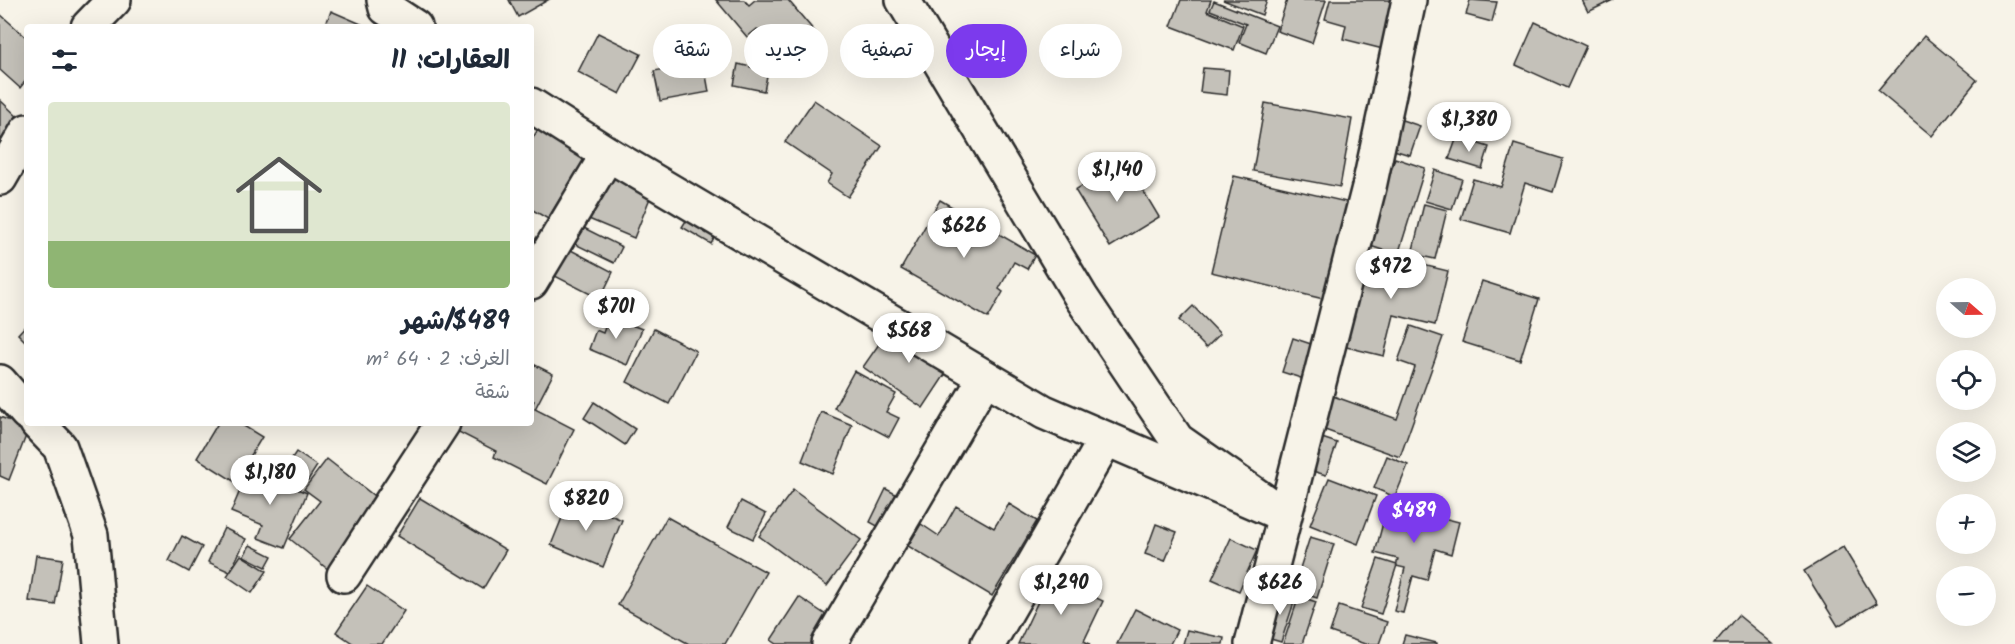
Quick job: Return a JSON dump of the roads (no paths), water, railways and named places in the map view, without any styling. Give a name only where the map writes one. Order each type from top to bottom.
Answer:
[{"type":"street","points":[[91,24],[114,0]]},
{"type":"street","points":[[384,0],[386,8],[410,24]]},
{"type":"street","points":[[903,0],[1081,297],[1177,440],[1284,515]]},
{"type":"street","points":[[1252,644],[1369,187],[1409,0]]},
{"type":"street","points":[[534,107],[608,154],[1044,412],[1284,515]]},
{"type":"street","points":[[0,178],[24,136]]},
{"type":"street","points":[[534,277],[608,154]]},
{"type":"street","points":[[829,644],[985,378]]},
{"type":"street","points":[[0,382],[24,410]]},
{"type":"street","points":[[39,426],[60,447],[91,535],[101,644]]},
{"type":"street","points":[[344,575],[441,426]]},
{"type":"street","points":[[988,644],[1106,439]]}]
